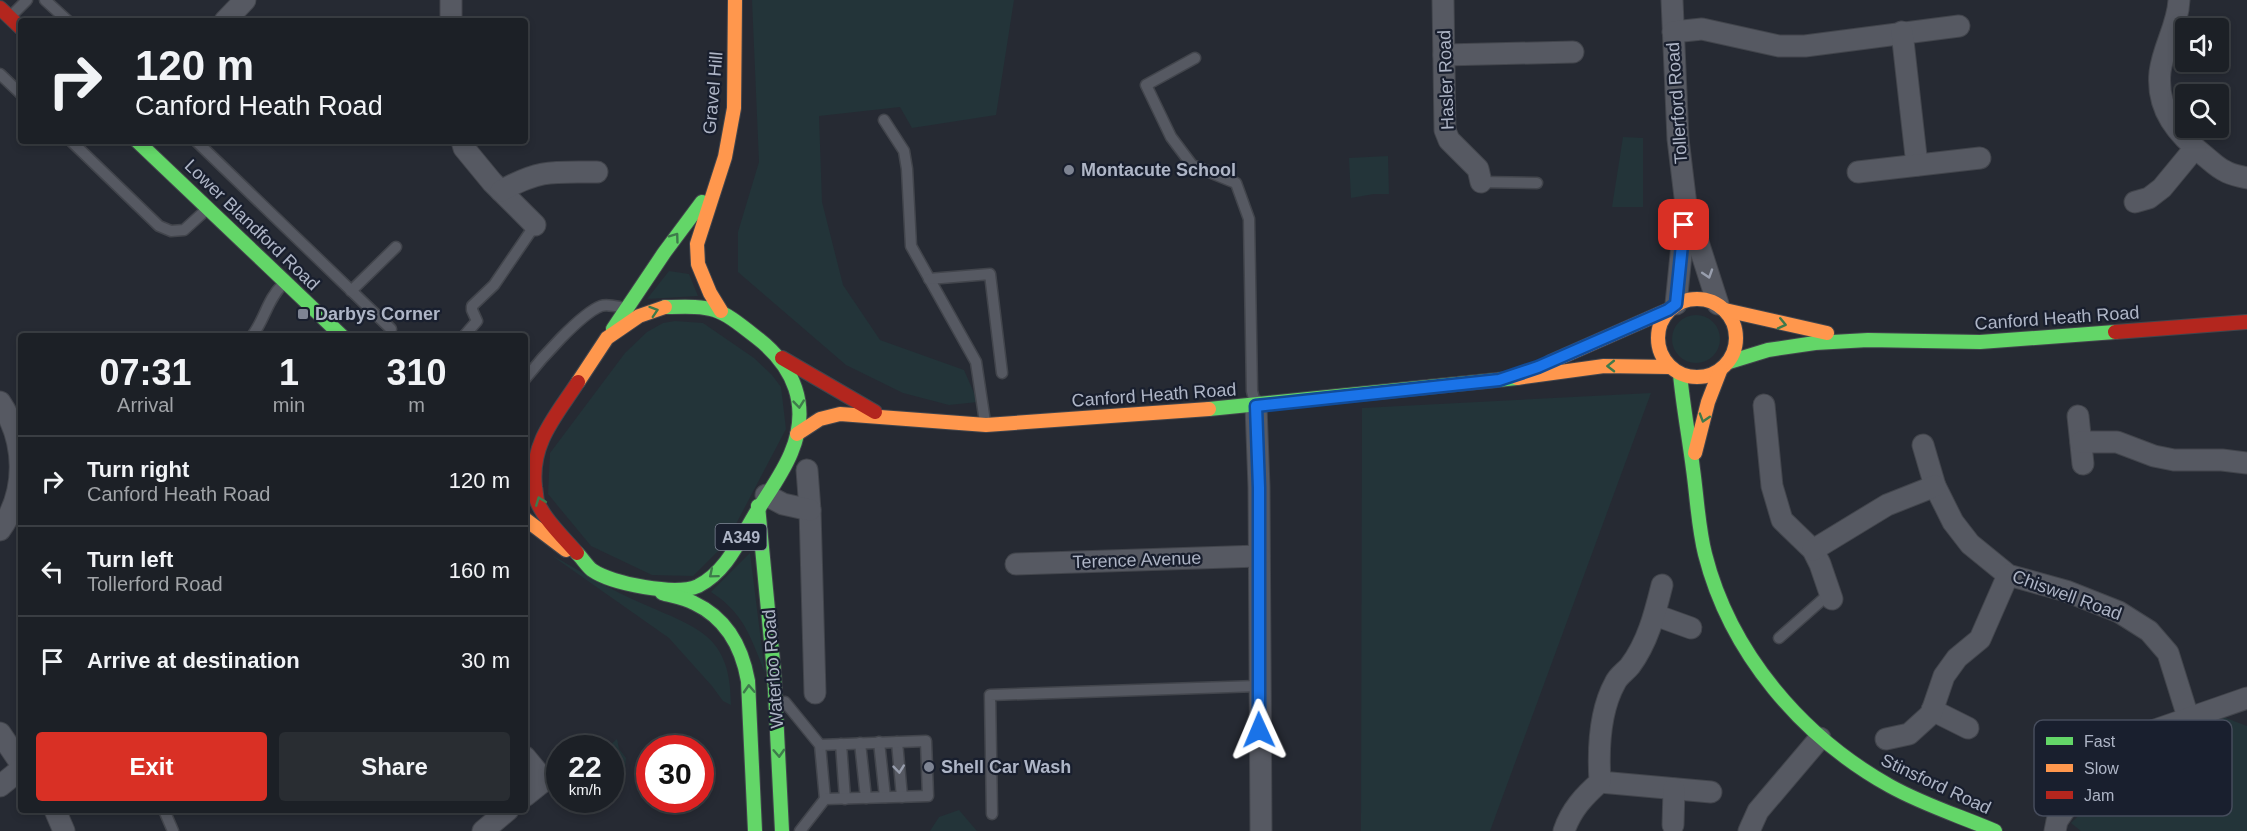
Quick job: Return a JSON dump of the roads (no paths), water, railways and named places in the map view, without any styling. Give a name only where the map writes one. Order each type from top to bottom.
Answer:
[{"type":"main road","name":"Gravel Hill","points":[[721,311],[710,293],[699,264],[697,244],[724,157],[734,108],[735,0]]},
{"type":"main road","points":[[5,13],[18,25]]},
{"type":"main road","name":"Lower Blandford Road","points":[[140,144],[339,333]]},
{"type":"main road","name":"Gravel Hill","points":[[607,338],[664,253],[714,187]]},
{"type":"main road","points":[[1697,298],[1721,307],[1732,320],[1737,341],[1724,366],[1700,378],[1674,370],[1662,357],[1657,332],[1661,321],[1672,307],[1697,298]]},
{"type":"main road","name":"A349","points":[[699,307],[721,311],[767,344],[782,358],[792,376],[800,411],[797,434],[791,453],[731,555],[715,574],[696,587],[669,590],[642,587],[621,582],[592,570],[553,525],[537,501],[534,477],[541,438],[607,338],[639,316],[665,308],[699,307]]},
{"type":"main road","name":"Canford Heath Road","points":[[1499,380],[1547,364],[1672,307]]},
{"type":"main road","name":"Canford Heath Road","points":[[1721,307],[1794,327],[1868,340]]},
{"type":"main road","name":"Canford Heath Road","points":[[1724,366],[1768,350],[1796,345],[1868,340],[1980,342],[2247,322]]},
{"type":"main road","name":"Canford Heath Road","points":[[782,358],[883,417]]},
{"type":"main road","name":"Canford Heath Road","points":[[797,434],[820,419],[840,414],[935,423],[986,425],[1256,406],[1499,380],[1605,366],[1674,370]]},
{"type":"main road","name":"Stinsford Road","points":[[1693,468],[1698,437],[1724,366]]},
{"type":"main road","name":"Stinsford Road","points":[[1674,370],[1693,468],[1698,522],[1709,567],[1724,607],[1745,649],[1792,712],[1820,738],[1852,762],[1890,786],[1995,831]]},
{"type":"main road","points":[[528,440],[541,438]]},
{"type":"main road","name":"Waterloo Road","points":[[762,501],[782,831]]},
{"type":"main road","points":[[528,521],[592,570]]},
{"type":"main road","name":"Waterloo Road","points":[[642,587],[698,604],[719,620],[735,639],[741,651],[747,667],[755,831]]},
{"type":"street","points":[[228,18],[244,0]]},
{"type":"street","points":[[451,0],[452,18]]},
{"type":"street","name":"Hasler Road","points":[[1443,0],[1445,130],[1449,140],[1478,170],[1481,182]]},
{"type":"street","name":"Tollerford Road","points":[[1672,0],[1678,139],[1686,205],[1721,307]]},
{"type":"street","points":[[2179,0],[2160,72],[2165,113],[2176,130],[2225,172],[2247,178]]},
{"type":"street","points":[[1673,32],[1702,29],[1779,46],[1805,46],[1959,26]]},
{"type":"street","points":[[1902,32],[1917,165]]},
{"type":"street","points":[[1444,55],[1573,52]]},
{"type":"street","points":[[463,144],[501,191],[535,225]]},
{"type":"street","points":[[2135,202],[2149,198],[2162,188],[2195,148]]},
{"type":"street","points":[[1858,171],[1980,158]]},
{"type":"street","points":[[501,191],[522,180],[547,172],[597,172]]},
{"type":"street","name":"Tollerford Road","points":[[1672,307],[1686,205]]},
{"type":"street","points":[[0,402],[8,414],[18,442]]},
{"type":"street","points":[[1764,405],[1772,486],[1782,520],[1813,550],[1831,596]]},
{"type":"street","points":[[1256,406],[1261,831]]},
{"type":"street","points":[[2078,416],[2083,464]]},
{"type":"street","points":[[2081,442],[2117,442],[2154,456],[2174,460],[2222,460],[2247,464]]},
{"type":"street","name":"Chiswell Road","points":[[1923,445],[1935,486],[1953,522],[1970,544],[2008,575],[2066,591],[2119,612],[2149,631],[2168,653],[2188,717]]},
{"type":"street","points":[[807,470],[815,693]]},
{"type":"street","points":[[0,530],[10,515],[18,485]]},
{"type":"street","points":[[1813,550],[1887,505],[1935,486]]},
{"type":"street","points":[[762,501],[810,510]]},
{"type":"street","name":"Terence Avenue","points":[[1016,564],[1259,556]]},
{"type":"street","points":[[1886,739],[1909,734],[1932,710],[1944,676],[1957,658],[1980,639],[2008,575]]},
{"type":"street","points":[[1600,782],[1599,754],[1603,717],[1615,682],[1630,665],[1644,642],[1655,615],[1662,585]]},
{"type":"street","points":[[1655,615],[1691,628]]},
{"type":"street","points":[[2180,720],[2247,698]]},
{"type":"street","points":[[1932,710],[1968,728]]},
{"type":"street","points":[[1749,831],[1758,811],[1820,738]]},
{"type":"street","points":[[0,786],[15,752]]},
{"type":"street","points":[[528,759],[546,770]]},
{"type":"street","points":[[528,794],[546,779]]},
{"type":"street","points":[[1564,831],[1569,817],[1582,797],[1600,782],[1711,792]]},
{"type":"street","points":[[1673,825],[1674,789]]},
{"type":"street","points":[[56,813],[64,831]]},
{"type":"street","points":[[483,831],[504,813]]},
{"type":"street","points":[[2055,831],[2060,816]]},
{"type":"lane","points":[[5,13],[27,0]]},
{"type":"lane","points":[[45,0],[65,18]]},
{"type":"lane","points":[[1195,58],[1146,85],[1171,137],[1192,165],[1236,183],[1249,219],[1252,391],[1256,406]]},
{"type":"lane","points":[[0,74],[18,91]]},
{"type":"lane","points":[[884,120],[903,151],[907,169],[911,246],[976,362],[986,425]]},
{"type":"lane","points":[[74,144],[165,230],[184,230],[208,208]]},
{"type":"lane","points":[[199,144],[391,329]]},
{"type":"lane","points":[[1481,182],[1537,183]]},
{"type":"lane","points":[[467,333],[477,321],[472,306],[494,285],[535,225]]},
{"type":"lane","points":[[351,291],[396,247]]},
{"type":"lane","points":[[929,279],[990,274],[1002,373]]},
{"type":"lane","points":[[254,333],[273,294],[285,281]]},
{"type":"lane","points":[[528,376],[556,343],[602,306],[627,308]]},
{"type":"lane","points":[[1779,638],[1831,596]]},
{"type":"lane","points":[[992,814],[990,695],[1258,686]]},
{"type":"lane","points":[[775,690],[820,745],[825,799],[800,831]]},
{"type":"lane","points":[[820,745],[926,741],[928,796],[825,799]]},
{"type":"lane","points":[[879,742],[885,797]]},
{"type":"lane","points":[[897,742],[902,797]]},
{"type":"lane","points":[[860,743],[866,798]]},
{"type":"lane","points":[[841,744],[845,799]]},
{"type":"lane","points":[[165,813],[173,831]]},
{"type":"place","name":"Montacute School","points":[[1069,170]]},
{"type":"place","name":"Darbys Corner","points":[[303,314]]},
{"type":"place","name":"Shell Car Wash","points":[[929,767]]}]
